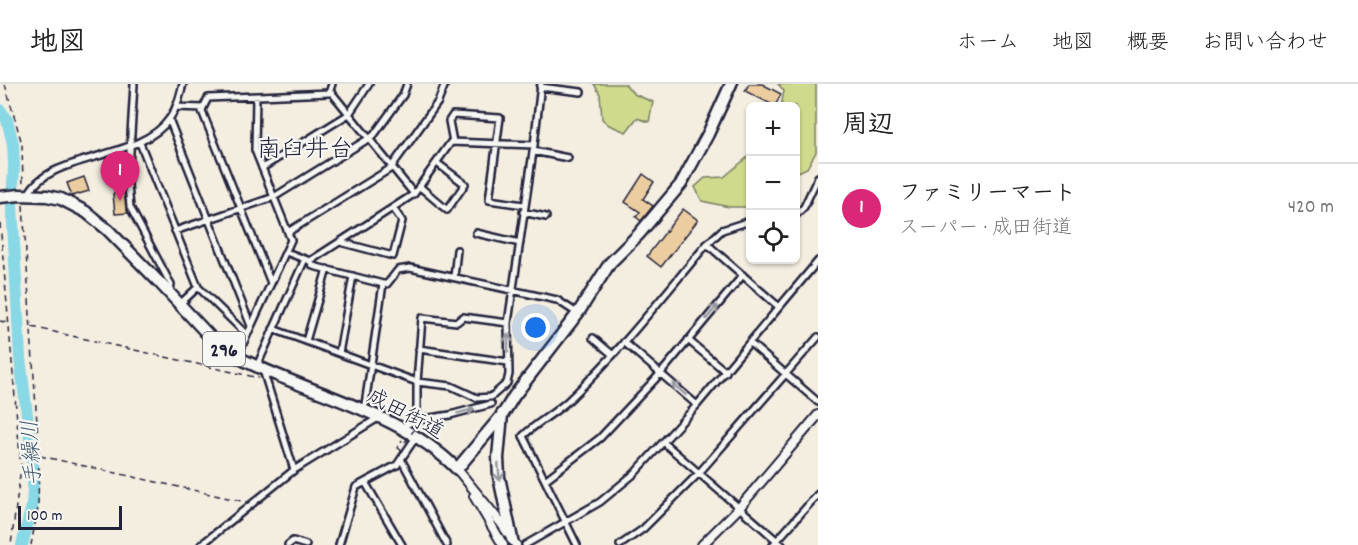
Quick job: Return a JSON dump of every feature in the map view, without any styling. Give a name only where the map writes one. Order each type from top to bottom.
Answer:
[{"type":"highway","points":[[457,469],[501,416],[578,313],[610,263],[639,234],[681,184],[731,84]]},
{"type":"highway","name":"成田街道","points":[[1,196],[24,195],[61,199],[86,212],[108,231],[214,341],[237,357],[364,411],[401,434],[414,431],[457,469]]},
{"type":"highway","points":[[501,416],[499,477],[510,543]]},
{"type":"street","points":[[134,84],[128,185],[130,207],[171,284],[170,294]]},
{"type":"street","points":[[24,195],[33,184],[47,176],[140,143],[160,130],[170,119],[183,84]]},
{"type":"street","points":[[329,93],[332,84]]},
{"type":"street","points":[[262,168],[349,114],[369,84]]},
{"type":"street","points":[[176,231],[274,197],[368,139],[374,135],[403,95],[407,84]]},
{"type":"street","points":[[288,232],[392,167],[438,102],[445,84]]},
{"type":"street","points":[[401,434],[491,400],[507,383],[509,374],[508,323],[541,86],[582,92]]},
{"type":"street","points":[[271,283],[202,111],[208,98],[332,93],[414,194]]},
{"type":"street","points":[[237,357],[291,240],[255,150],[256,96]]},
{"type":"street","points":[[176,107],[203,108]]},
{"type":"street","points":[[453,142],[449,121],[453,116],[500,118],[489,200],[524,205]]},
{"type":"street","points":[[170,119],[251,326]]},
{"type":"street","points":[[294,470],[260,367],[273,329],[308,260],[414,194],[451,142],[534,148],[568,158]]},
{"type":"street","points":[[140,143],[198,287],[247,336]]},
{"type":"street","points":[[419,186],[447,210],[465,184],[437,163]]},
{"type":"street","points":[[800,211],[804,207],[818,177]]},
{"type":"street","points":[[340,242],[393,256],[402,221],[393,208]]},
{"type":"street","points":[[523,213],[546,217]]},
{"type":"street","points":[[577,545],[523,436],[572,398],[613,355],[707,244],[722,230],[746,222]]},
{"type":"street","points":[[476,233],[520,243]]},
{"type":"street","points":[[707,244],[779,307]]},
{"type":"street","points":[[454,277],[457,250]]},
{"type":"street","points":[[285,252],[308,260],[313,266],[383,284],[387,284],[398,270],[410,268],[557,300],[578,313]]},
{"type":"street","points":[[525,545],[600,502],[619,488],[726,372],[818,261]]},
{"type":"street","points":[[306,341],[327,270]]},
{"type":"street","points":[[545,480],[600,438],[661,373],[743,275]]},
{"type":"street","points":[[339,353],[353,276]]},
{"type":"street","points":[[364,411],[383,284]]},
{"type":"street","points":[[180,304],[198,287]]},
{"type":"street","points":[[341,543],[356,487],[397,465],[414,431],[422,318],[457,322],[463,317],[508,323]]},
{"type":"street","points":[[273,329],[417,382],[451,386],[477,398],[491,400],[501,416]]},
{"type":"street","points":[[620,545],[643,529],[699,473],[818,337]]},
{"type":"street","points":[[593,338],[613,355]]},
{"type":"street","points":[[688,340],[726,372]]},
{"type":"street","points":[[624,342],[697,405]]},
{"type":"street","points":[[750,344],[818,402]]},
{"type":"street","points":[[419,349],[508,362]]},
{"type":"street","points":[[702,545],[739,508],[818,415]]},
{"type":"street","points":[[201,545],[255,504],[294,470],[378,418]]},
{"type":"street","points":[[663,442],[777,544],[818,494]]},
{"type":"street","points":[[401,459],[447,545]]},
{"type":"street","points":[[457,469],[510,543]]},
{"type":"street","points":[[365,482],[402,545]]},
{"type":"street","points":[[288,545],[293,541],[306,545]]},
{"type":"path","points":[[5,84],[22,144],[39,455],[38,508],[32,545]]},
{"type":"path","points":[[0,223],[21,467],[11,545]]},
{"type":"path","points":[[0,321],[9,324]]},
{"type":"path","points":[[31,327],[265,380]]},
{"type":"path","points":[[401,434],[398,448],[401,450],[414,431],[431,430]]},
{"type":"path","points":[[39,455],[255,504]]},
{"type":"green space","points":[[594,84],[625,84],[634,94],[653,102],[649,122],[637,118],[626,132],[609,125],[602,119],[600,94]]},
{"type":"green space","points":[[778,84],[816,84],[816,152],[807,168],[800,171],[800,102],[782,102],[784,91]]},
{"type":"green space","points":[[746,158],[746,207],[729,207],[702,201],[695,187],[705,178],[724,177]]},
{"type":"building","points":[[749,84],[762,84],[781,94],[777,102],[767,102],[745,91]]},
{"type":"building","points":[[643,174],[654,182],[643,199],[653,206],[641,221],[636,217],[640,212],[625,202]]},
{"type":"building","points":[[84,177],[89,191],[72,196],[67,183]]},
{"type":"building","points":[[124,193],[128,213],[115,214],[113,194]]},
{"type":"building","points":[[683,209],[698,220],[661,267],[647,256]]},
{"type":"waterway","name":"手繰川","points":[[0,110],[7,120],[13,144],[12,204],[20,358],[34,472],[32,506],[22,545]]},
{"type":"place","name":"ファミリーマート","points":[[120,201]]},
{"type":"district","name":"南臼井台","points":[[305,148]]}]
